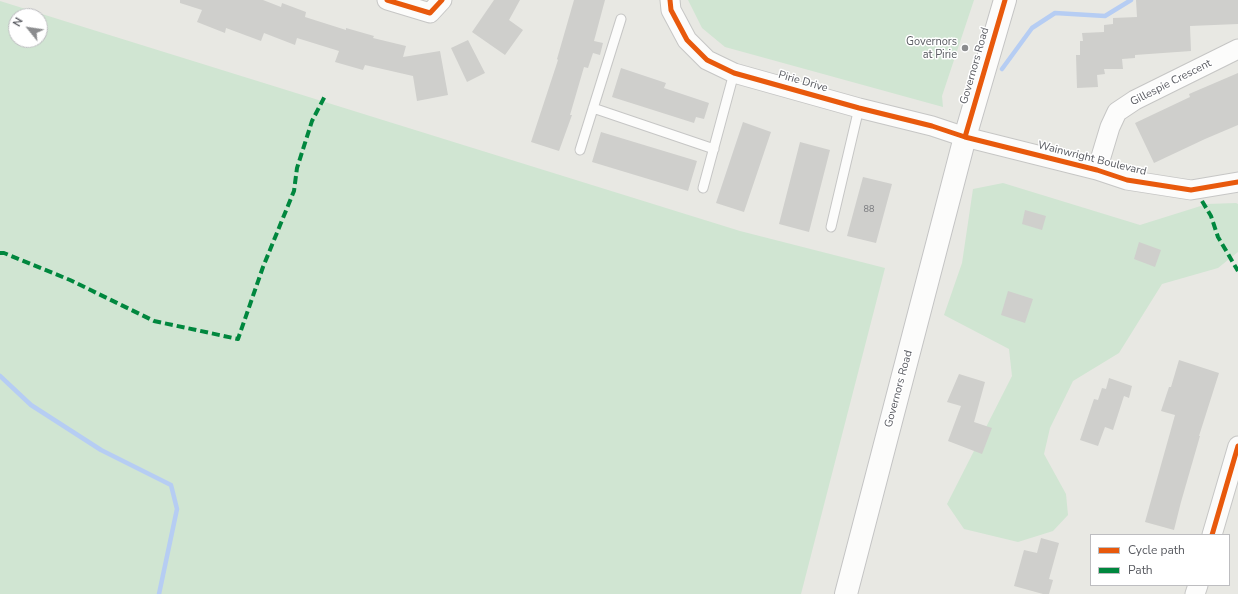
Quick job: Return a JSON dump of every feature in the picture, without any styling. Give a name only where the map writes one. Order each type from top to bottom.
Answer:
[{"type":"main road","name":"Governors Road","points":[[846,594],[965,137],[1005,0]]},
{"type":"street","points":[[387,0],[430,13],[442,0]]},
{"type":"street","name":"Pirie Drive","points":[[670,0],[671,10],[687,40],[706,60],[734,73],[859,108],[932,126],[965,137]]},
{"type":"street","name":"Gillespie Crescent","points":[[1097,170],[1110,127],[1117,112],[1135,100],[1238,49]]},
{"type":"street","name":"Wainwright Boulevard","points":[[965,137],[1097,170],[1127,180],[1191,190],[1238,182]]},
{"type":"street","points":[[1212,534],[1233,484],[1238,446]]},
{"type":"lane","points":[[580,150],[621,19]]},
{"type":"lane","points":[[703,188],[734,73]]},
{"type":"lane","points":[[593,108],[714,149]]},
{"type":"lane","points":[[831,227],[859,108]]},
{"type":"green space","points":[[688,0],[974,0],[942,96],[943,107],[725,47],[702,28]]},
{"type":"green space","points":[[0,1],[23,8],[8,8],[8,48],[48,48],[48,16],[740,231],[885,268],[801,594],[0,594]]},
{"type":"green space","points":[[1003,183],[1140,225],[1207,204],[1238,204],[1238,252],[1218,268],[1162,284],[1119,353],[1073,381],[1050,428],[1044,454],[1066,494],[1068,515],[1053,531],[1018,542],[964,529],[947,504],[1012,376],[1009,349],[944,315],[962,263],[973,189]]},
{"type":"building","points":[[180,0],[263,0],[281,7],[282,3],[306,12],[305,17],[346,30],[346,28],[374,36],[373,38],[406,46],[403,57],[440,51],[448,95],[417,101],[413,76],[365,65],[363,70],[335,62],[339,51],[297,38],[295,45],[264,33],[261,41],[226,28],[225,33],[197,22],[202,10],[180,3]]},
{"type":"building","points":[[494,0],[520,0],[509,20],[523,30],[505,55],[472,32]]},
{"type":"building","points":[[574,0],[605,0],[594,41],[603,43],[600,55],[593,53],[588,68],[584,67],[570,115],[572,115],[559,151],[531,142],[558,60],[557,59]]},
{"type":"building","points":[[1136,0],[1238,0],[1238,24],[1190,26],[1191,51],[1135,55],[1135,58],[1122,59],[1123,69],[1104,69],[1105,74],[1097,75],[1098,87],[1077,88],[1076,55],[1080,55],[1080,41],[1083,41],[1082,33],[1104,32],[1104,25],[1113,24],[1113,18],[1137,17]]},
{"type":"building","points":[[468,40],[485,73],[467,82],[451,48]]},
{"type":"building","points":[[621,68],[666,83],[664,88],[709,103],[704,119],[696,117],[694,123],[612,97]]},
{"type":"building","points":[[1238,73],[1238,125],[1154,163],[1135,123],[1190,97],[1189,94]]},
{"type":"building","points":[[743,122],[771,132],[744,212],[716,203]]},
{"type":"building","points":[[601,132],[697,161],[688,191],[592,162]]},
{"type":"building","points":[[800,142],[830,150],[809,232],[779,224]]},
{"type":"building","points":[[863,177],[892,184],[876,243],[847,236]]},
{"type":"building","points":[[1025,210],[1046,216],[1042,230],[1022,224]]},
{"type":"building","points":[[1139,242],[1161,250],[1155,267],[1134,259]]},
{"type":"building","points":[[1008,291],[1033,299],[1025,323],[1001,315]]},
{"type":"building","points":[[1179,360],[1219,373],[1199,436],[1174,530],[1145,522],[1175,415],[1161,411],[1169,387],[1171,387]]},
{"type":"building","points":[[959,374],[985,382],[974,422],[992,428],[982,454],[948,441],[961,406],[947,402]]},
{"type":"building","points":[[1109,378],[1132,386],[1129,398],[1124,396],[1113,430],[1105,427],[1098,446],[1080,440],[1094,399],[1098,400],[1102,388],[1106,389]]},
{"type":"building","points":[[1041,538],[1059,543],[1049,579],[1053,580],[1049,594],[1043,594],[1014,586],[1024,550],[1037,553]]},
{"type":"waterway","points":[[1002,69],[1032,28],[1055,13],[1105,16],[1131,0]]},
{"type":"waterway","points":[[0,376],[31,405],[101,450],[171,485],[177,509],[159,594]]},
{"type":"marked path","points":[[0,253],[4,253],[70,280],[154,321],[238,339],[263,267],[294,191],[297,168],[312,121],[326,94]]},
{"type":"marked path","points":[[1202,201],[1211,216],[1218,237],[1238,271]]},
{"type":"cycle path","points":[[387,0],[430,13],[442,0]]},
{"type":"cycle path","points":[[670,0],[671,10],[687,40],[707,60],[734,73],[859,108],[932,126],[965,137],[1097,170],[1127,180],[1191,190],[1238,182]]},
{"type":"cycle path","points":[[965,137],[1005,0]]},
{"type":"cycle path","points":[[1212,534],[1238,446]]},
{"type":"place","name":"Governors at Pirie","points":[[965,48]]}]
